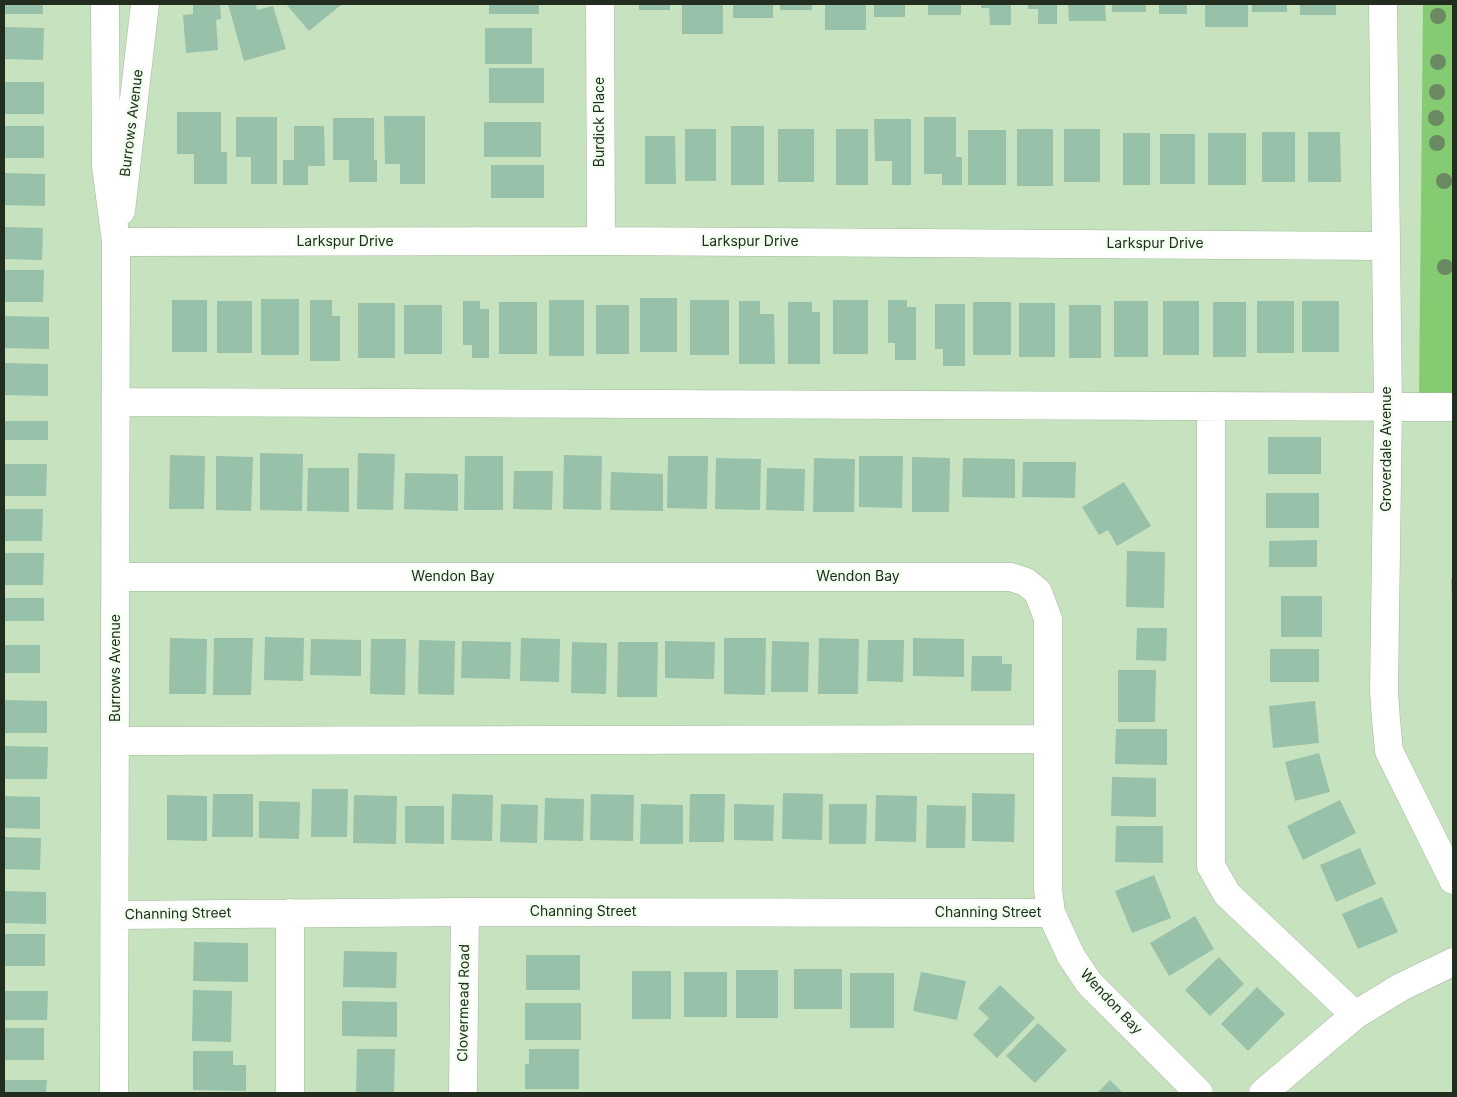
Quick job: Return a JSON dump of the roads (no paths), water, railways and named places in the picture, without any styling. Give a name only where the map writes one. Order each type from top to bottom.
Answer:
[{"type":"street","name":"Burrows Avenue","points":[[105,4],[106,166],[116,242],[114,1093]]},
{"type":"street","name":"Burrows Avenue","points":[[116,242],[127,171],[146,4]]},
{"type":"street","name":"Burdick Place","points":[[600,4],[600,241]]},
{"type":"street","name":"Groverdale Avenue","points":[[1383,4],[1388,407],[1384,691],[1390,751],[1453,880]]},
{"type":"street","name":"Larkspur Drive","points":[[116,242],[600,241],[1385,246]]},
{"type":"street","points":[[116,402],[1453,407]]},
{"type":"street","points":[[1211,406],[1211,866],[1228,894],[1355,1015]]},
{"type":"street","name":"Wendon Bay","points":[[116,577],[1011,577],[1026,582],[1038,592],[1048,619],[1048,889],[1051,913],[1071,956],[1089,983],[1199,1093]]},
{"type":"street","points":[[116,741],[1048,739]]},
{"type":"street","name":"Channing Street","points":[[115,915],[465,912],[1051,913]]},
{"type":"street","name":"Clovermead Road","points":[[463,1093],[465,912]]},
{"type":"street","points":[[290,913],[290,1093]]},
{"type":"street","points":[[1263,1093],[1355,1015],[1401,987],[1453,962]]}]
